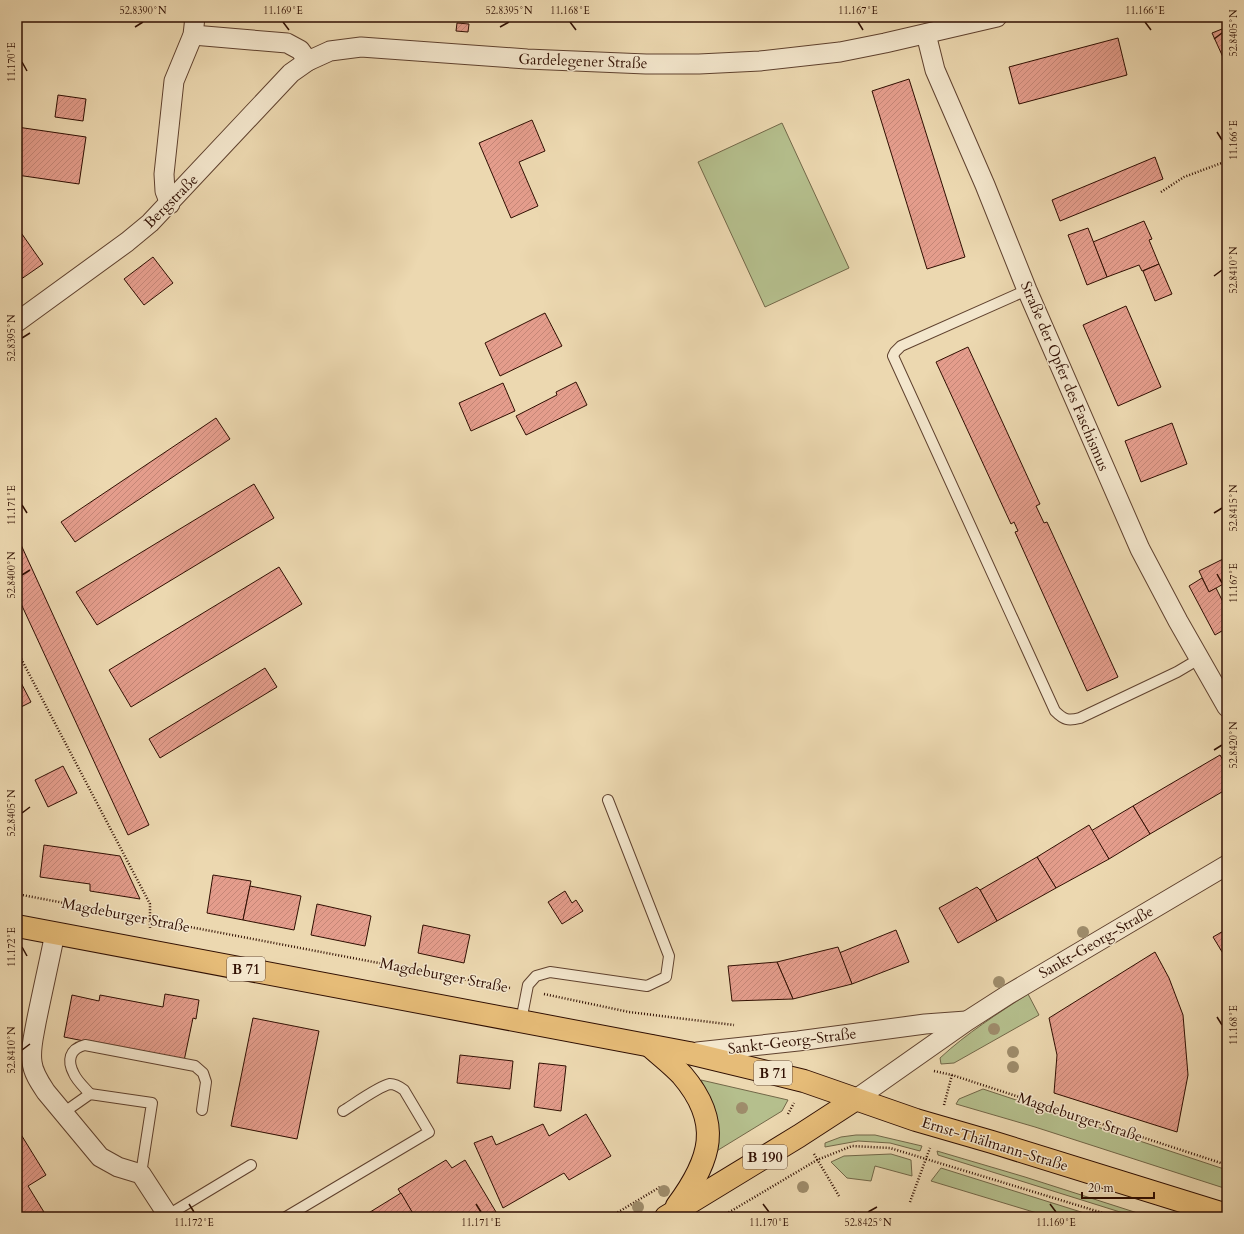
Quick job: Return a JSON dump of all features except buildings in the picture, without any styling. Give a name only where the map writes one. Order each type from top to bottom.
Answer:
[{"type":"main road","name":"Magdeburger Straße","points":[[17,926],[689,1053],[804,1081],[856,1099]]},
{"type":"main road","points":[[650,1046],[681,1074],[695,1092],[703,1106],[707,1123],[708,1139],[706,1156],[692,1185],[669,1215]]},
{"type":"main road","name":"Ernst-Thälmann-Straße","points":[[856,1099],[916,1120],[999,1144],[1227,1215]]},
{"type":"main road","name":"B 190","points":[[669,1215],[799,1136],[856,1099]]},
{"type":"street","name":"Gardelegener Straße","points":[[308,61],[330,52],[361,47],[527,59],[646,64],[699,64],[760,61],[810,56],[885,43],[997,17]]},
{"type":"street","points":[[170,204],[165,191],[164,174],[174,81],[194,26],[287,43],[300,50],[308,61]]},
{"type":"street","name":"Straße der Opfer des Faschismus","points":[[926,34],[935,70],[985,185],[1027,290],[1140,549],[1199,659],[1227,707]]},
{"type":"street","name":"Bergstraße","points":[[17,322],[127,242],[150,223],[170,204],[292,73],[308,61]]},
{"type":"street","name":"Sankt-Georg-Straße","points":[[856,1099],[967,1020],[1030,981],[1227,865]]},
{"type":"street","points":[[55,933],[32,1048],[32,1062],[39,1082],[100,1157],[118,1167],[141,1174],[169,1216]]},
{"type":"street","name":"Sankt-Georg-Straße","points":[[689,1053],[967,1020]]},
{"type":"lane","points":[[1027,290],[901,346],[893,356],[1055,711],[1062,718],[1070,720],[1080,718],[1177,672],[1199,659]]},
{"type":"lane","points":[[521,1021],[528,985],[536,976],[550,972],[647,986],[666,977],[669,956],[608,800]]},
{"type":"lane","points":[[141,1174],[152,1103],[90,1094],[74,1075],[70,1064],[72,1052],[78,1047],[85,1045],[195,1066],[203,1073],[206,1082],[202,1110]]},
{"type":"lane","points":[[286,1217],[429,1132],[404,1090],[398,1085],[390,1084],[382,1087],[343,1111]]},
{"type":"lane","points":[[63,1113],[90,1094]]},
{"type":"lane","points":[[169,1216],[251,1165]]},
{"type":"path","points":[[1161,192],[1184,177],[1227,161]]},
{"type":"path","points":[[17,651],[150,904],[151,920],[149,951]]},
{"type":"path","name":"Magdeburger Straße","points":[[17,894],[527,991],[628,1012],[740,1025]]},
{"type":"path","name":"Magdeburger Straße","points":[[933,1070],[952,1074],[1227,1164]]},
{"type":"path","points":[[944,1102],[952,1074]]},
{"type":"path","points":[[721,1217],[817,1160],[852,1146],[890,1148],[1116,1217]]},
{"type":"path","points":[[910,1202],[930,1148]]},
{"type":"path","points":[[817,1160],[839,1196]]},
{"type":"path","points":[[610,1217],[664,1185]]},
{"type":"green space","points":[[782,123],[849,268],[765,307],[698,162]]},
{"type":"green space","points":[[1028,994],[1039,1015],[954,1063],[941,1064],[940,1058],[961,1040]]},
{"type":"green space","points":[[701,1080],[788,1100],[782,1111],[715,1152],[718,1141],[718,1124],[714,1109]]},
{"type":"green space","points":[[983,1089],[1227,1170],[1227,1189],[1035,1127],[956,1104],[959,1099]]},
{"type":"green space","points":[[875,1135],[922,1146],[920,1151],[890,1143],[858,1141],[825,1147],[825,1143],[841,1137]]},
{"type":"green space","points":[[937,1151],[1025,1177],[1150,1217],[1136,1217],[938,1155]]},
{"type":"green space","points":[[891,1154],[911,1160],[912,1176],[875,1166],[871,1181],[847,1178],[831,1162],[844,1156]]},
{"type":"green space","points":[[941,1168],[1097,1217],[1050,1217],[931,1181]]}]
